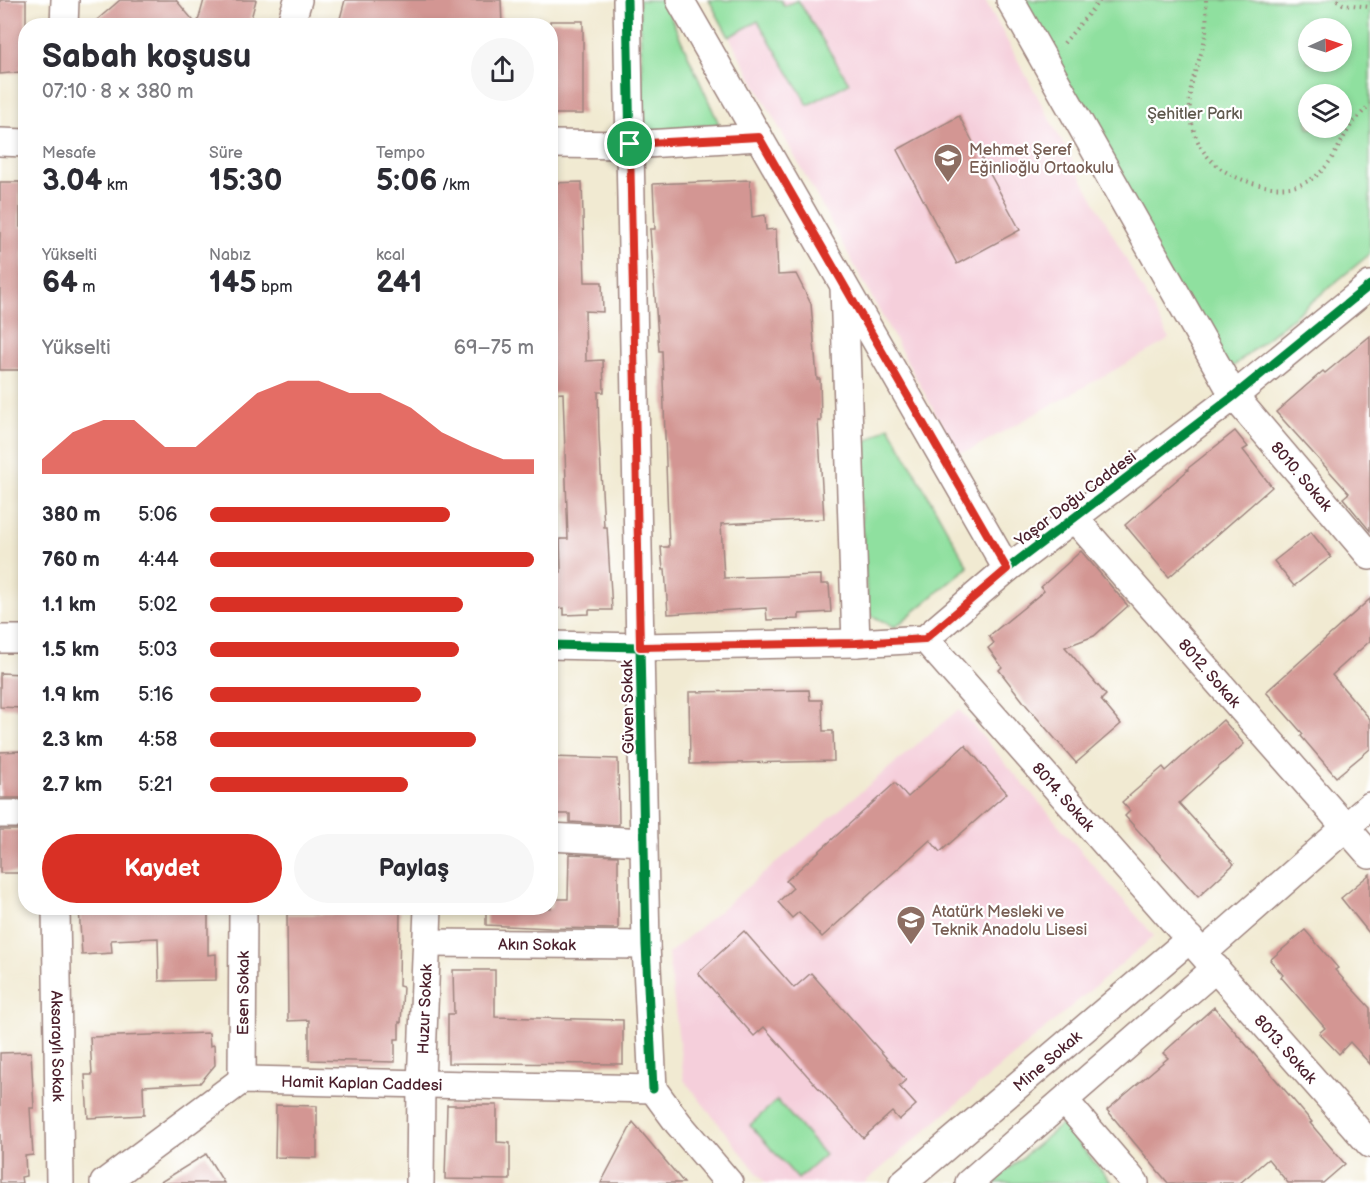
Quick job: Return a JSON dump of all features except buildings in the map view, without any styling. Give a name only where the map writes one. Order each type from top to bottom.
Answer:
[{"type":"street","points":[[64,18],[65,0]]},
{"type":"street","points":[[292,18],[298,0]]},
{"type":"street","name":"Güven Sokak","points":[[627,0],[646,945],[653,1089]]},
{"type":"street","points":[[680,0],[1007,569]]},
{"type":"street","name":"8010. Sokak","points":[[1010,0],[1234,396],[1370,556]]},
{"type":"street","points":[[558,144],[630,144],[759,137]]},
{"type":"street","points":[[0,142],[18,143]]},
{"type":"street","points":[[844,283],[856,643]]},
{"type":"street","name":"Yaşar Doğu Caddesi","points":[[925,639],[1007,569],[1234,396],[1370,285]]},
{"type":"street","name":"8012. Sokak","points":[[1074,518],[1370,855]]},
{"type":"street","points":[[0,639],[18,639]]},
{"type":"street","points":[[558,645],[640,647],[856,643],[925,639]]},
{"type":"street","name":"8014. Sokak","points":[[925,639],[1203,953]]},
{"type":"street","points":[[969,1183],[1065,1101],[1203,953],[1370,806]]},
{"type":"street","points":[[0,814],[18,814]]},
{"type":"street","points":[[558,837],[644,842]]},
{"type":"street","name":"Aksaraylı Sokak","points":[[56,915],[60,1183]]},
{"type":"street","name":"Esen Sokak","points":[[242,1080],[243,915]]},
{"type":"street","name":"Huzur Sokak","points":[[420,1183],[421,1083],[428,915]]},
{"type":"street","name":"Akın Sokak","points":[[427,943],[646,945]]},
{"type":"street","name":"8013. Sokak","points":[[1203,953],[1370,1144]]},
{"type":"street","name":"Mine Sokak","points":[[903,1183],[1203,953]]},
{"type":"street","points":[[105,1183],[242,1080]]},
{"type":"street","name":"Hamit Kaplan Caddesi","points":[[242,1080],[653,1089]]},
{"type":"street","points":[[653,1089],[678,1123],[729,1183]]},
{"type":"street","points":[[1065,1101],[1135,1183]]},
{"type":"path","points":[[1046,65],[1100,0]]},
{"type":"path","points":[[1206,0],[1206,33],[1189,104],[1192,132],[1204,153],[1224,172],[1246,182],[1276,188],[1304,184],[1330,164],[1353,124],[1370,104]]},
{"type":"path","points":[[1337,0],[1343,4],[1370,7]]},
{"type":"shaded area","name":"Mehmet Şeref Eğinlioğlu Ortaokulu","points":[[709,0],[985,0],[1169,338],[972,449],[961,452],[955,449]]},
{"type":"shaded area","name":"Atatürk Mesleki ve Teknik Anadolu Lisesi","points":[[959,709],[1154,936],[864,1183],[765,1183],[684,1080],[668,954]]},
{"type":"green space","points":[[639,0],[663,0],[719,124],[644,132]]},
{"type":"green space","points":[[709,0],[781,0],[784,6],[798,0],[849,83],[808,105],[758,21],[729,37]]},
{"type":"green space","name":"Şehitler Parkı","points":[[999,0],[1370,0],[1370,254],[1219,378]]},
{"type":"green space","points":[[889,426],[968,567],[895,627],[868,614],[857,448]]},
{"type":"green space","points":[[777,1100],[825,1155],[798,1179],[750,1125]]},
{"type":"green space","points":[[1062,1124],[1112,1183],[992,1183]]},
{"type":"cycle path","points":[[627,0],[646,945],[653,1089]]},
{"type":"cycle path","points":[[558,645],[640,647],[856,643],[925,639],[1007,569],[1234,396],[1370,285]]},
{"type":"place","name":"Mehmet Şeref Eğinlioğlu Ortaokulu","points":[[948,184]]},
{"type":"place","name":"Atatürk Mesleki ve Teknik Anadolu Lisesi","points":[[911,946]]},
{"type":"route","points":[[759,137],[1007,569],[925,639],[856,643],[640,647],[630,144],[759,137]]}]
